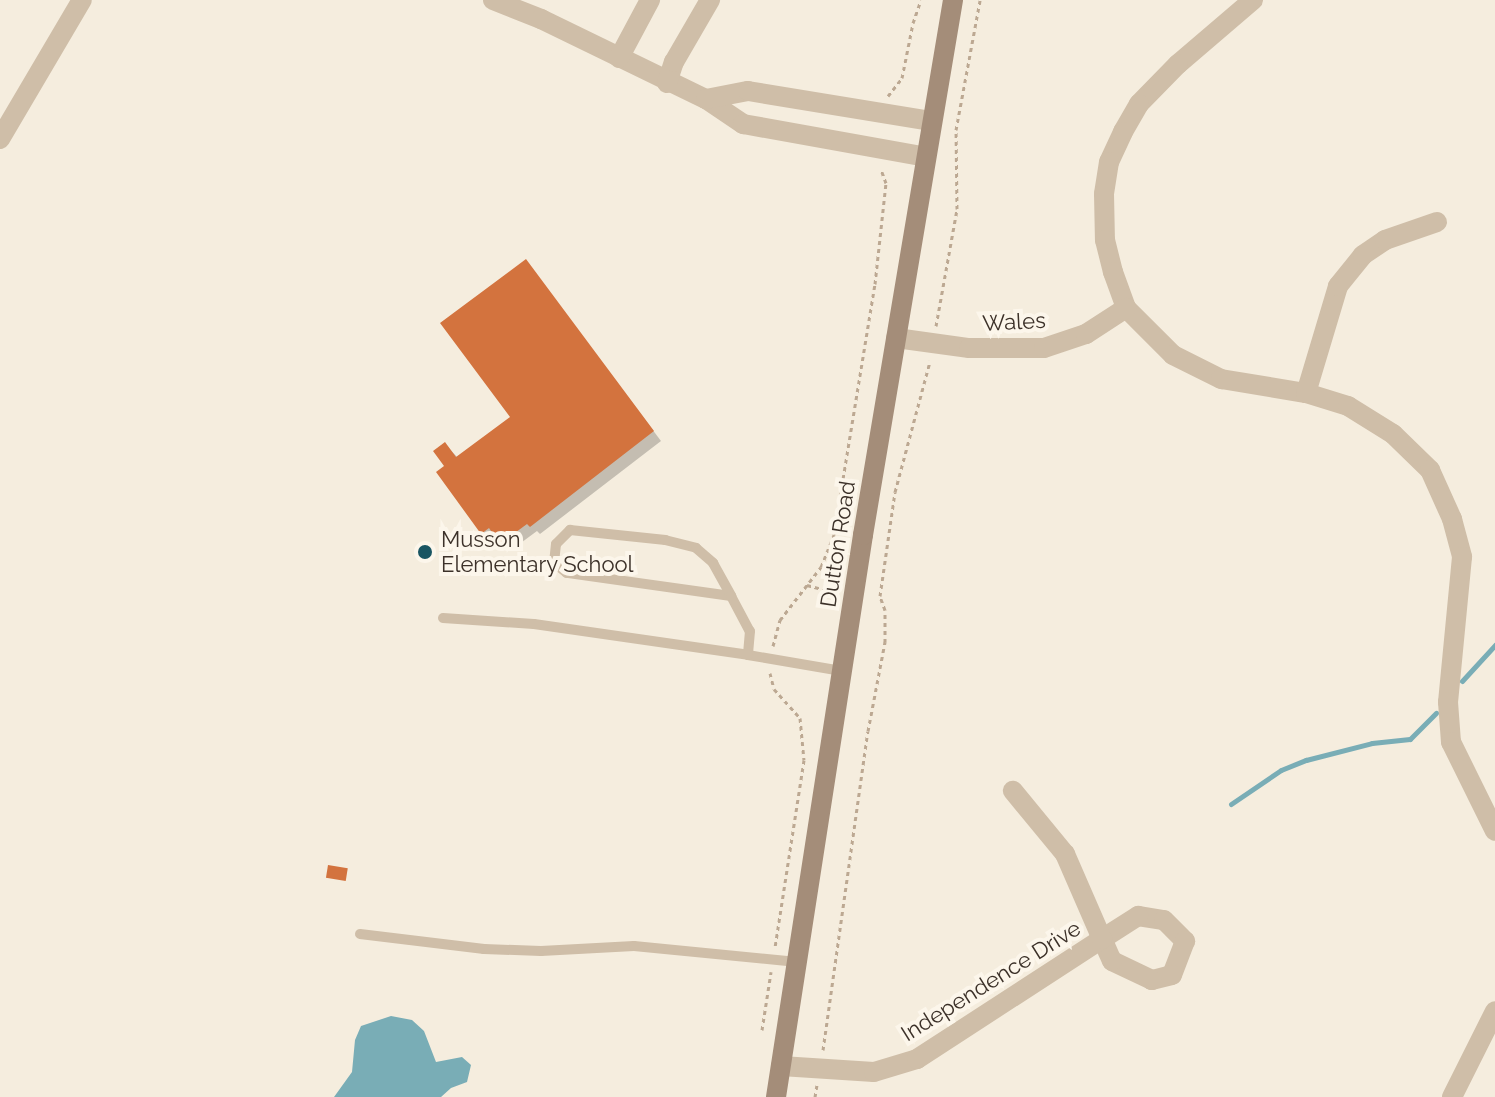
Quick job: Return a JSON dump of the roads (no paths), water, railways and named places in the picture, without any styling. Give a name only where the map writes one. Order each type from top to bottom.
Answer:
[{"type":"street","points":[[0,139],[82,0]]},
{"type":"street","points":[[493,0],[541,19],[667,83],[706,99],[743,124],[926,157]]},
{"type":"street","points":[[619,58],[650,0]]},
{"type":"street","points":[[667,83],[674,62],[710,0]]},
{"type":"street","name":"Dutton Road","points":[[776,1097],[842,671],[953,0]]},
{"type":"street","points":[[1253,0],[1178,64],[1139,104],[1109,162],[1104,194],[1105,240],[1126,308],[1173,355],[1221,379],[1267,390],[1306,393],[1348,406],[1393,434],[1430,470],[1452,519],[1462,573],[1448,702],[1451,742],[1495,831]]},
{"type":"street","points":[[706,99],[748,91],[932,121]]},
{"type":"street","points":[[1306,393],[1338,286],[1363,255],[1385,240],[1437,222]]},
{"type":"street","name":"Wales","points":[[896,338],[1000,350],[1044,348],[1086,334],[1126,308]]},
{"type":"street","name":"Independence Drive","points":[[781,1066],[874,1072],[917,1059],[1102,939],[1065,854],[1013,791]]},
{"type":"street","points":[[1452,1097],[1495,1011]]},
{"type":"lane","points":[[731,596],[567,573],[554,563],[556,544],[570,530],[665,540],[696,548],[713,563],[731,596],[750,631],[748,655]]},
{"type":"lane","points":[[443,618],[534,624],[842,671]]},
{"type":"lane","points":[[360,934],[484,949],[541,951],[634,946],[797,962]]},
{"type":"water","points":[[391,1016],[412,1020],[424,1031],[436,1062],[462,1057],[471,1065],[467,1082],[451,1088],[441,1097],[334,1097],[352,1072],[355,1040],[361,1026]]},
{"type":"waterway","points":[[1462,681],[1495,645]]},
{"type":"waterway","points":[[1231,804],[1281,770],[1306,760],[1372,743],[1410,739],[1436,713]]},
{"type":"place","name":"Musson Elementary School","points":[[425,552]]}]
